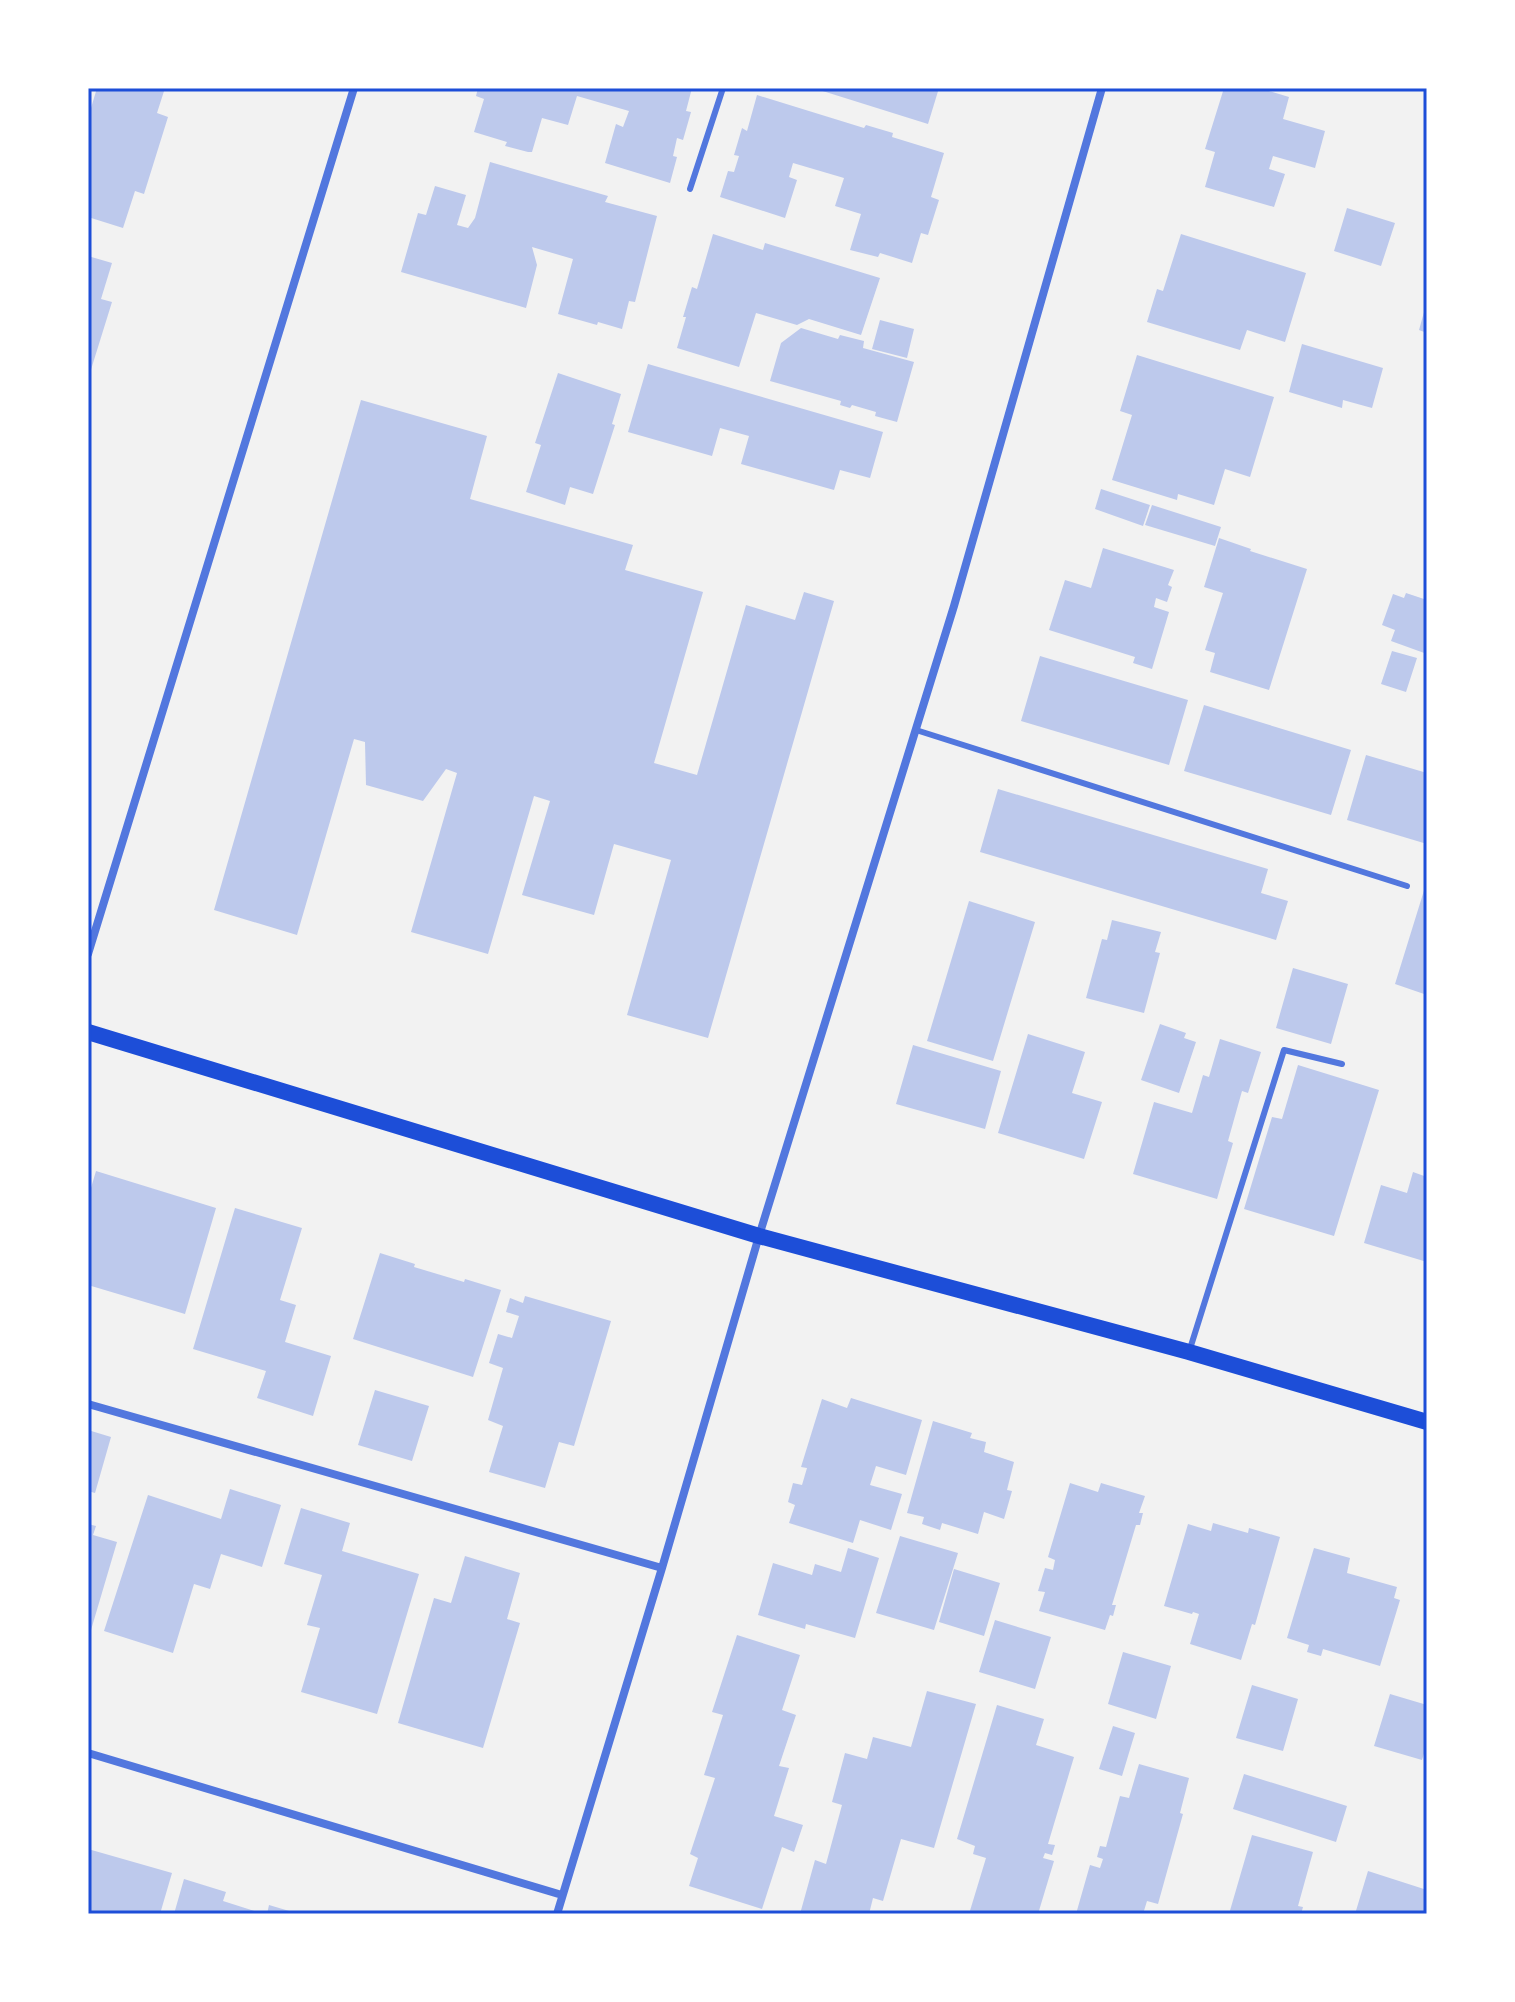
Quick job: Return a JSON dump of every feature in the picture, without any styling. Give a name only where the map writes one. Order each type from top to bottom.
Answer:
[{"type":"main road","points":[[88,1032],[759,1236],[1189,1352],[1427,1422]]},
{"type":"street","points":[[88,954],[354,88]]},
{"type":"street","points":[[557,1914],[759,1236],[954,606],[1102,88]]},
{"type":"street","points":[[88,1404],[662,1568]]},
{"type":"street","points":[[88,1753],[562,1895]]},
{"type":"lane","points":[[690,189],[723,88]]},
{"type":"lane","points":[[916,730],[1407,886]]},
{"type":"lane","points":[[1189,1352],[1284,1050],[1342,1064]]},
{"type":"building","points":[[97,88],[165,88],[157,113],[168,117],[144,194],[135,191],[123,228],[88,217],[88,118]]},
{"type":"building","points":[[478,88],[692,88],[686,111],[691,112],[683,140],[677,138],[673,156],[677,157],[670,183],[605,163],[616,124],[623,127],[629,111],[577,96],[568,125],[542,118],[532,152],[528,152],[474,132],[484,99],[476,96]]},
{"type":"building","points":[[813,88],[939,88],[928,124]]},
{"type":"building","points":[[1224,88],[1259,88],[1289,97],[1283,119],[1325,131],[1315,168],[1273,156],[1269,169],[1285,174],[1274,207],[1205,187],[1215,152],[1205,149]]},
{"type":"building","points":[[757,95],[864,128],[866,125],[893,133],[892,137],[944,153],[931,197],[939,200],[928,235],[921,233],[912,263],[880,253],[878,257],[850,250],[861,214],[835,206],[844,178],[793,163],[789,177],[797,180],[785,218],[720,197],[728,171],[734,172],[739,156],[734,155],[742,128],[747,131]]},
{"type":"building","points":[[490,162],[608,196],[605,202],[657,216],[635,302],[629,301],[622,329],[558,314],[573,259],[532,247],[537,265],[526,308],[401,272],[418,213],[426,215],[435,186],[466,195],[457,225],[468,228],[475,218]]},
{"type":"building","points":[[1347,208],[1395,223],[1381,266],[1334,251]]},
{"type":"building","points":[[713,234],[763,250],[765,243],[880,278],[861,335],[809,319],[797,325],[756,313],[739,367],[677,348],[692,287],[697,289]]},
{"type":"building","points":[[1181,234],[1306,273],[1285,342],[1247,330],[1240,350],[1147,322],[1157,289],[1163,291]]},
{"type":"building","points":[[88,256],[112,263],[101,299],[112,302],[89,376]]},
{"type":"building","points":[[1427,305],[1427,333],[1419,330]]},
{"type":"building","points":[[880,320],[914,329],[907,358],[872,349]]},
{"type":"building","points":[[801,328],[838,339],[840,335],[864,341],[863,348],[914,362],[897,422],[875,416],[876,412],[852,405],[850,408],[840,405],[841,401],[770,381],[781,343]]},
{"type":"building","points":[[1302,344],[1383,368],[1372,408],[1343,400],[1342,408],[1289,392]]},
{"type":"building","points":[[1137,355],[1274,397],[1250,477],[1225,469],[1214,505],[1178,494],[1177,500],[1112,480],[1132,415],[1120,411]]},
{"type":"building","points":[[648,364],[883,432],[870,478],[840,470],[834,490],[741,464],[749,436],[720,428],[712,456],[628,432]]},
{"type":"building","points":[[558,373],[621,394],[612,424],[615,425],[593,494],[570,487],[565,505],[526,492],[541,445],[535,443]]},
{"type":"building","points":[[361,400],[487,436],[470,499],[633,545],[625,570],[703,592],[654,763],[697,775],[746,605],[795,620],[804,592],[834,601],[708,1038],[627,1015],[671,860],[614,844],[594,915],[522,895],[550,801],[534,796],[488,954],[411,932],[457,773],[446,769],[423,801],[366,785],[365,742],[354,739],[297,935],[214,910]]},
{"type":"building","points":[[1101,489],[1150,505],[1143,526],[1095,509]]},
{"type":"building","points":[[1152,505],[1221,527],[1215,546],[1145,525]]},
{"type":"building","points":[[1219,538],[1307,569],[1269,690],[1210,672],[1215,653],[1205,650],[1223,593],[1204,587]]},
{"type":"building","points":[[1103,548],[1174,570],[1168,585],[1172,587],[1167,602],[1156,598],[1154,607],[1169,612],[1152,669],[1133,663],[1135,657],[1049,630],[1065,580],[1091,588]]},
{"type":"building","points":[[1406,593],[1427,600],[1427,654],[1391,641],[1395,630],[1382,625],[1393,594],[1404,598]]},
{"type":"building","points":[[1392,651],[1417,658],[1406,692],[1381,684]]},
{"type":"building","points":[[1040,656],[1188,700],[1169,765],[1021,721]]},
{"type":"building","points":[[1204,705],[1351,750],[1331,815],[1184,771]]},
{"type":"building","points":[[1366,755],[1427,773],[1427,844],[1347,820]]},
{"type":"building","points":[[998,789],[1268,869],[1261,893],[1288,901],[1276,940],[980,852]]},
{"type":"building","points":[[1427,884],[1427,995],[1395,984]]},
{"type":"building","points":[[969,901],[1035,922],[993,1061],[927,1041]]},
{"type":"building","points":[[1112,920],[1161,932],[1155,952],[1160,953],[1144,1013],[1086,998],[1102,939],[1107,940]]},
{"type":"building","points":[[1293,968],[1348,984],[1331,1044],[1276,1028]]},
{"type":"building","points":[[1160,1024],[1186,1033],[1184,1038],[1196,1042],[1179,1093],[1141,1080]]},
{"type":"building","points":[[1028,1034],[1085,1052],[1072,1093],[1102,1102],[1084,1159],[998,1133]]},
{"type":"building","points":[[1220,1039],[1261,1052],[1248,1093],[1242,1091],[1228,1141],[1233,1143],[1217,1199],[1133,1174],[1154,1102],[1192,1113],[1203,1075],[1209,1077]]},
{"type":"building","points":[[913,1045],[1001,1071],[985,1129],[896,1104]]},
{"type":"building","points":[[1298,1065],[1379,1090],[1334,1236],[1244,1209],[1272,1117],[1282,1119]]},
{"type":"building","points":[[96,1171],[216,1208],[185,1314],[88,1285],[88,1198]]},
{"type":"building","points":[[1413,1172],[1427,1177],[1427,1262],[1364,1243],[1381,1185],[1407,1193]]},
{"type":"building","points":[[235,1208],[302,1228],[280,1300],[296,1305],[285,1342],[331,1356],[313,1416],[257,1398],[266,1371],[193,1349]]},
{"type":"building","points":[[380,1253],[415,1264],[414,1267],[501,1290],[473,1377],[353,1339]]},
{"type":"building","points":[[525,1296],[611,1321],[574,1446],[559,1442],[545,1488],[489,1472],[503,1426],[488,1420],[503,1368],[489,1363],[498,1334],[512,1338],[519,1316],[506,1312],[510,1298],[523,1303]]},
{"type":"building","points":[[375,1390],[429,1406],[412,1461],[358,1445]]},
{"type":"building","points":[[851,1398],[922,1420],[906,1475],[876,1466],[870,1485],[902,1494],[891,1530],[860,1520],[853,1543],[789,1523],[795,1505],[788,1502],[793,1483],[802,1485],[807,1468],[801,1467],[822,1399],[847,1408]]},
{"type":"building","points":[[933,1421],[972,1433],[970,1438],[986,1442],[984,1452],[1014,1462],[1007,1490],[1012,1491],[1004,1519],[984,1512],[978,1534],[942,1523],[940,1530],[922,1524],[924,1517],[907,1513]]},
{"type":"building","points":[[88,1430],[111,1437],[95,1493],[88,1491]]},
{"type":"building","points":[[1070,1483],[1098,1492],[1101,1483],[1145,1496],[1139,1513],[1143,1513],[1140,1525],[1136,1525],[1112,1605],[1116,1605],[1113,1616],[1110,1615],[1105,1630],[1039,1611],[1045,1592],[1038,1591],[1045,1568],[1053,1570],[1055,1560],[1048,1557]]},
{"type":"building","points":[[230,1489],[281,1505],[262,1567],[221,1554],[210,1589],[194,1584],[173,1653],[104,1631],[148,1495],[221,1519]]},
{"type":"building","points":[[301,1508],[350,1523],[342,1551],[419,1574],[377,1714],[301,1692],[320,1628],[307,1625],[322,1575],[284,1564]]},
{"type":"building","points":[[1213,1523],[1248,1533],[1249,1528],[1280,1537],[1255,1625],[1252,1624],[1241,1660],[1190,1644],[1199,1614],[1164,1606],[1188,1524],[1211,1531]]},
{"type":"building","points":[[88,1524],[96,1526],[93,1535],[117,1542],[91,1630],[88,1629]]},
{"type":"building","points":[[900,1536],[958,1553],[934,1630],[876,1613]]},
{"type":"building","points":[[848,1548],[879,1558],[855,1638],[806,1624],[805,1629],[758,1615],[773,1563],[812,1575],[815,1564],[841,1572]]},
{"type":"building","points":[[1314,1548],[1350,1558],[1347,1573],[1397,1587],[1394,1598],[1400,1600],[1380,1666],[1323,1649],[1321,1656],[1307,1652],[1309,1645],[1287,1638]]},
{"type":"building","points":[[465,1556],[520,1573],[507,1619],[520,1623],[483,1748],[398,1723],[434,1598],[451,1603]]},
{"type":"building","points":[[954,1569],[1000,1583],[984,1636],[939,1622]]},
{"type":"building","points":[[995,1620],[1051,1637],[1035,1689],[979,1672]]},
{"type":"building","points":[[737,1635],[800,1655],[782,1710],[796,1715],[779,1766],[789,1768],[774,1816],[803,1825],[794,1852],[782,1847],[762,1909],[689,1886],[698,1858],[690,1854],[715,1778],[704,1775],[723,1715],[712,1712]]},
{"type":"building","points":[[1123,1652],[1171,1666],[1156,1719],[1108,1704]]},
{"type":"building","points":[[1252,1685],[1298,1699],[1283,1751],[1236,1738]]},
{"type":"building","points":[[927,1691],[976,1704],[934,1848],[901,1839],[883,1901],[873,1898],[869,1914],[800,1914],[815,1860],[826,1864],[842,1805],[832,1802],[845,1753],[867,1759],[873,1737],[911,1747]]},
{"type":"building","points":[[1390,1694],[1427,1705],[1427,1744],[1422,1760],[1374,1746]]},
{"type":"building","points":[[997,1705],[1044,1719],[1036,1745],[1074,1757],[1048,1844],[1055,1845],[1052,1855],[1045,1853],[1043,1858],[1054,1861],[1038,1914],[969,1914],[986,1858],[973,1854],[975,1846],[957,1839]]},
{"type":"building","points":[[1113,1726],[1135,1733],[1122,1776],[1099,1769]]},
{"type":"building","points":[[1139,1764],[1189,1778],[1180,1813],[1183,1814],[1158,1904],[1147,1901],[1143,1914],[1076,1914],[1090,1865],[1100,1868],[1103,1859],[1097,1857],[1100,1846],[1106,1847],[1120,1796],[1129,1798]]},
{"type":"building","points":[[1244,1774],[1347,1806],[1336,1842],[1233,1809]]},
{"type":"building","points":[[1252,1835],[1313,1852],[1298,1906],[1303,1907],[1301,1914],[1229,1914]]},
{"type":"building","points":[[88,1849],[172,1873],[160,1914],[88,1914]]},
{"type":"building","points":[[1368,1871],[1427,1890],[1424,1914],[1355,1914]]},
{"type":"building","points":[[184,1879],[226,1892],[223,1901],[264,1914],[174,1914]]},
{"type":"building","points":[[269,1905],[296,1913],[296,1914],[267,1914]]}]
